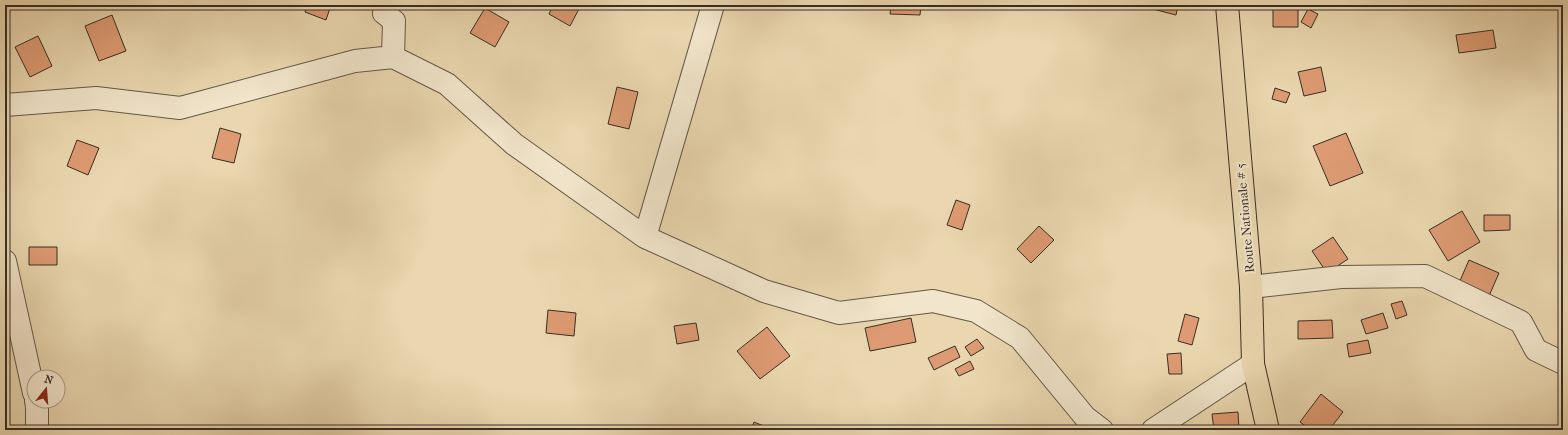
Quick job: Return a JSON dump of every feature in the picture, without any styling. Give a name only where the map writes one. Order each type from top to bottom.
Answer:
[{"type":"main road","name":"Route Nationale # 5","points":[[1227,5],[1251,287],[1253,364],[1268,430]]},
{"type":"street","points":[[386,5],[384,13],[394,21],[393,57]]},
{"type":"street","points":[[645,237],[713,5]]},
{"type":"street","points":[[5,105],[96,98],[180,108],[355,61],[393,57],[448,84],[514,144],[645,237],[764,291],[839,313],[933,301],[976,311],[1020,338],[1085,417],[1102,430]]},
{"type":"street","points":[[5,261],[29,369]]},
{"type":"street","points":[[1251,287],[1341,277],[1425,276],[1521,322],[1536,350],[1563,363]]},
{"type":"street","points":[[1153,430],[1253,364]]},
{"type":"street","points":[[37,409],[37,430]]},
{"type":"building","points":[[307,5],[331,5],[326,20],[305,12]]},
{"type":"building","points":[[553,5],[581,5],[570,26],[549,14]]},
{"type":"building","points":[[891,5],[921,5],[920,15],[890,14]]},
{"type":"building","points":[[1145,5],[1178,5],[1176,15],[1145,7]]},
{"type":"building","points":[[1273,5],[1298,5],[1298,27],[1273,27]]},
{"type":"building","points":[[485,8],[509,22],[495,47],[470,33]]},
{"type":"building","points":[[1308,9],[1318,14],[1311,28],[1301,22]]},
{"type":"building","points":[[112,15],[126,51],[99,61],[85,26]]},
{"type":"building","points":[[1493,30],[1496,48],[1459,53],[1456,35]]},
{"type":"building","points":[[38,36],[52,66],[30,77],[15,47]]},
{"type":"building","points":[[1321,67],[1326,91],[1304,96],[1298,72]]},
{"type":"building","points":[[617,87],[638,92],[629,129],[608,124]]},
{"type":"building","points":[[1275,88],[1290,93],[1286,103],[1272,99]]},
{"type":"building","points":[[220,128],[241,134],[234,163],[212,158]]},
{"type":"building","points":[[1346,133],[1363,173],[1330,186],[1313,146]]},
{"type":"building","points":[[77,140],[99,148],[88,175],[67,166]]},
{"type":"building","points":[[956,200],[970,205],[962,230],[947,225]]},
{"type":"building","points":[[1462,211],[1480,242],[1448,261],[1429,230]]},
{"type":"building","points":[[1484,215],[1510,215],[1510,230],[1484,231]]},
{"type":"building","points":[[1039,226],[1054,240],[1031,263],[1017,249]]},
{"type":"building","points":[[1333,237],[1348,259],[1327,273],[1312,251]]},
{"type":"building","points":[[29,247],[57,247],[57,265],[29,265]]},
{"type":"building","points":[[1469,260],[1499,273],[1489,296],[1459,283]]},
{"type":"building","points":[[1402,301],[1407,315],[1396,319],[1391,304]]},
{"type":"building","points":[[548,310],[576,313],[574,336],[546,333]]},
{"type":"building","points":[[1383,313],[1388,328],[1366,334],[1361,320]]},
{"type":"building","points":[[1185,314],[1199,318],[1192,345],[1178,341]]},
{"type":"building","points":[[911,318],[916,342],[870,351],[865,328]]},
{"type":"building","points":[[1332,320],[1333,338],[1298,339],[1298,321]]},
{"type":"building","points":[[696,323],[699,340],[677,344],[674,326]]},
{"type":"building","points":[[767,327],[790,356],[760,379],[737,351]]},
{"type":"building","points":[[977,339],[984,348],[971,356],[965,347]]},
{"type":"building","points":[[1368,340],[1371,353],[1349,357],[1347,344]]},
{"type":"building","points":[[955,346],[960,357],[934,370],[928,358]]},
{"type":"building","points":[[1181,353],[1182,374],[1169,374],[1167,354]]},
{"type":"building","points":[[970,361],[974,369],[959,376],[955,369]]},
{"type":"building","points":[[1321,394],[1343,412],[1329,430],[1311,430],[1300,422]]},
{"type":"building","points":[[1238,412],[1239,430],[1214,430],[1212,414]]},
{"type":"building","points":[[754,422],[766,427],[765,430],[751,430]]}]
